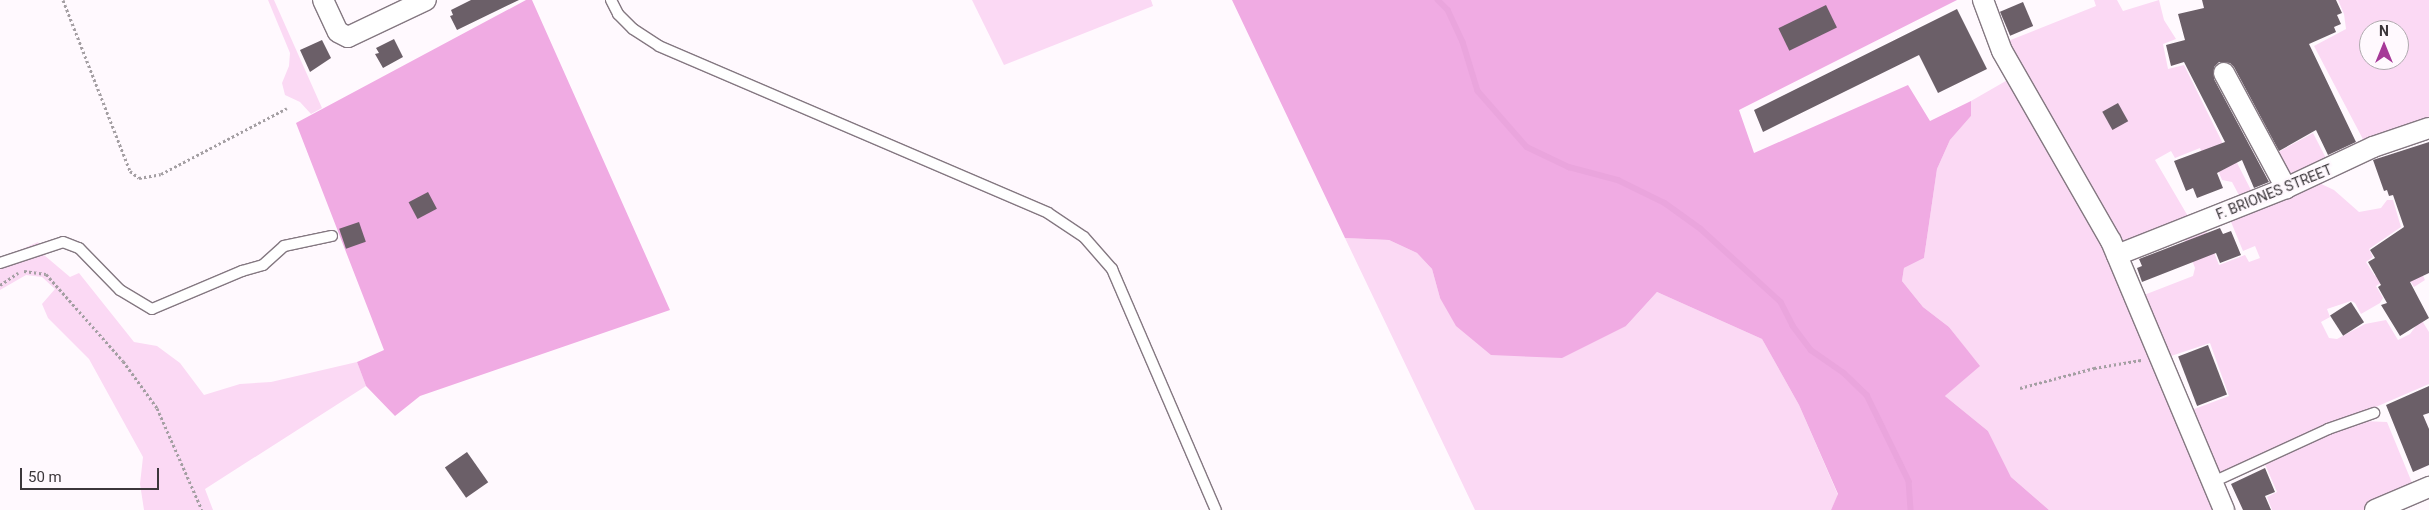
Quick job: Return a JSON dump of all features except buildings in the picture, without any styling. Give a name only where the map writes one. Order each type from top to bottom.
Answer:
[{"type":"street","points":[[323,0],[338,32],[348,37],[426,0]]},
{"type":"street","points":[[1983,0],[2002,51],[2117,255],[2224,510]]},
{"type":"street","points":[[2224,73],[2286,188]]},
{"type":"street","name":"F. BRIONES STREET","points":[[2117,255],[2286,188],[2373,147],[2429,128]]},
{"type":"street","points":[[2375,510],[2429,487]]},
{"type":"lane","points":[[611,0],[618,14],[633,29],[659,46],[1048,213],[1084,237],[1112,269],[1216,510]]},
{"type":"lane","points":[[0,263],[63,242],[78,248],[120,290],[152,309],[242,271],[264,265],[284,246],[332,236]]},
{"type":"lane","points":[[2213,482],[2328,429],[2374,413]]},
{"type":"path","points":[[63,0],[130,171],[139,178],[161,174],[287,108]]},
{"type":"path","points":[[0,285],[28,270],[46,274],[60,287],[123,361],[158,408],[202,510]]},
{"type":"path","points":[[2020,388],[2094,368],[2161,357]]},
{"type":"shaded area","points":[[268,0],[274,0],[322,108],[311,114],[300,102],[285,95],[282,83],[289,66],[290,53]]},
{"type":"shaded area","points":[[526,0],[532,0],[670,310],[420,396],[395,416],[366,386],[357,362],[384,350],[296,123]]},
{"type":"shaded area","points":[[972,0],[1151,0],[1153,6],[1004,65]]},
{"type":"shaded area","points":[[1232,0],[1957,0],[1739,110],[1754,153],[1908,85],[1930,121],[1971,101],[1971,116],[1950,140],[1937,169],[1924,258],[1904,268],[1902,281],[1923,307],[1949,327],[1980,366],[1945,396],[1988,431],[2011,477],[2049,510],[1831,510],[1838,494],[1799,405],[1762,339],[1657,292],[1626,326],[1562,358],[1491,355],[1456,326],[1440,298],[1432,269],[1417,253],[1389,240],[1345,238]]},
{"type":"shaded area","points":[[2094,0],[2117,0],[2123,11],[2159,0],[2164,20],[2176,39],[2163,44],[2168,69],[2184,65],[2227,152],[2233,155],[2253,194],[2241,199],[2232,182],[2222,180],[2213,158],[2205,161],[2200,148],[2175,158],[2171,151],[2155,160],[2189,218],[2122,244],[2008,41],[2096,6]]},
{"type":"shaded area","points":[[2338,0],[2429,0],[2429,123],[2366,145],[2314,46],[2346,29],[2344,14]]},
{"type":"shaded area","points":[[2011,78],[2084,205],[2220,510],[2049,510],[2011,477],[1988,431],[1945,396],[1979,366],[1949,327],[1923,307],[1902,281],[1904,268],[1924,258],[1937,169],[1950,140],[1971,116],[1971,101]]},
{"type":"shaded area","points":[[2313,133],[2329,164],[2292,182],[2273,155]]},
{"type":"shaded area","points":[[2317,182],[2334,190],[2359,212],[2381,208],[2387,200],[2393,200],[2401,227],[2369,249],[2373,257],[2366,262],[2375,276],[2413,254],[2425,280],[2414,287],[2409,279],[2391,277],[2376,286],[2383,298],[2380,303],[2361,314],[2355,303],[2351,301],[2327,309],[2330,317],[2321,322],[2329,338],[2337,339],[2365,324],[2386,320],[2398,340],[2410,334],[2421,319],[2429,332],[2429,384],[2216,476],[2189,411],[2229,396],[2210,343],[2168,357],[2144,295],[2193,276],[2195,268],[2182,234],[2204,226],[2219,265],[2245,255],[2249,262],[2260,258],[2255,246],[2243,251],[2229,217]]},
{"type":"shaded area","points":[[1345,238],[1389,240],[1417,253],[1432,269],[1440,298],[1626,326],[1657,292],[1762,339],[1799,405],[1838,495],[1831,510],[1475,510]]},
{"type":"shaded area","points":[[38,242],[44,255],[70,277],[79,273],[134,342],[157,346],[180,363],[204,395],[240,384],[271,382],[357,362],[366,386],[205,489],[213,510],[144,510],[140,484],[143,457],[89,359],[48,318],[42,304],[55,289],[42,277],[26,275],[0,290],[0,259]]},
{"type":"shaded area","points":[[2363,421],[2387,422],[2415,490],[2367,510],[2272,510],[2267,497],[2277,492],[2264,462],[2317,436]]},
{"type":"waterway","points":[[1438,0],[1448,10],[1463,42],[1478,91],[1527,147],[1569,167],[1618,180],[1665,203],[1701,229],[1781,302],[1793,326],[1811,350],[1844,373],[1867,395],[1909,481],[1911,510]]}]
